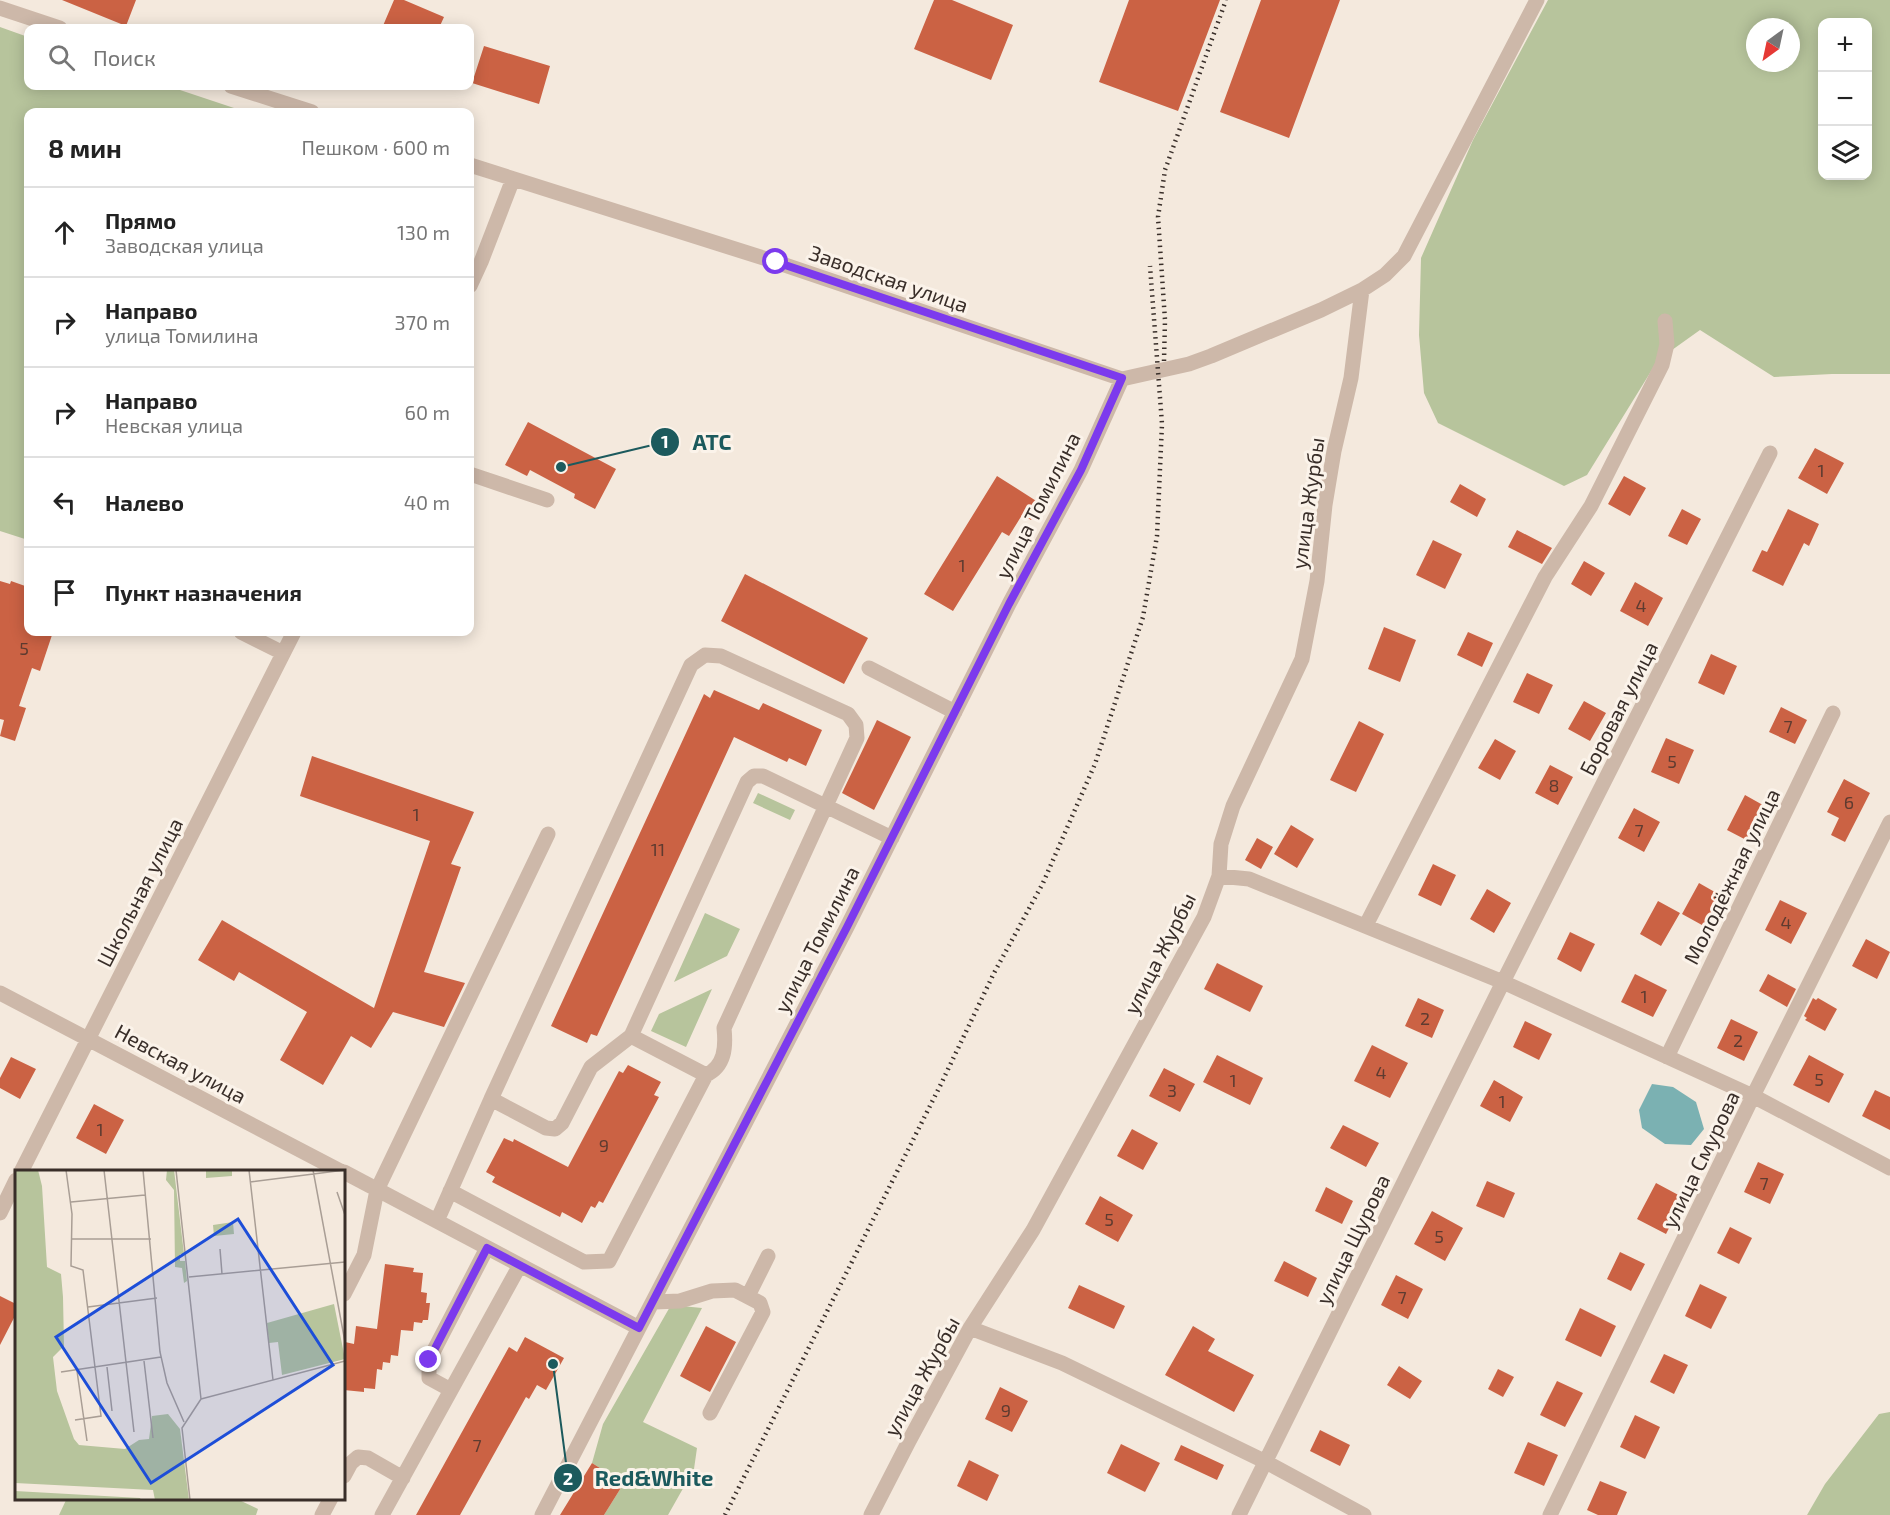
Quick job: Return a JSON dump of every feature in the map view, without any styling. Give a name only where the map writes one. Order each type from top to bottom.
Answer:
[{"type":"street","points":[[1122,378],[1189,364],[1211,356],[1321,310],[1362,290],[1385,275],[1404,256],[1537,0]]},
{"type":"street","points":[[0,8],[48,24]]},
{"type":"street","points":[[243,90],[300,108]]},
{"type":"street","name":"Заводская улица","points":[[474,166],[776,262],[1122,378]]},
{"type":"street","points":[[474,278],[513,179]]},
{"type":"street","name":"улица Журбы","points":[[871,1515],[970,1328],[998,1287],[1050,1199],[1204,917],[1219,876],[1221,844],[1233,806],[1302,659],[1317,581],[1324,505],[1351,378],[1362,290]]},
{"type":"street","points":[[1366,925],[1545,577],[1591,506],[1662,365],[1666,345],[1665,321]]},
{"type":"street","name":"улица Томилина","points":[[542,1515],[892,838],[1009,604],[1081,470],[1122,378]]},
{"type":"street","name":"Боровая улица","points":[[1503,982],[1770,453]]},
{"type":"street","points":[[474,475],[547,500]]},
{"type":"street","points":[[248,636],[283,653]]},
{"type":"street","name":"Школьная улица","points":[[22,1170],[292,636]]},
{"type":"street","points":[[437,1221],[450,1191],[491,1100],[691,665],[705,655],[721,656],[848,714],[856,725],[857,738],[724,1028],[726,1049],[715,1071],[706,1075],[609,1261],[584,1262],[450,1191]]},
{"type":"street","points":[[869,668],[955,712]]},
{"type":"street","name":"Молодёжная улица","points":[[1666,1057],[1833,713]]},
{"type":"street","points":[[491,1100],[546,1128],[555,1129],[562,1123],[591,1067],[631,1036],[747,782],[754,776],[763,776],[892,838]]},
{"type":"street","name":"улица Смурова","points":[[1550,1515],[1890,822]]},
{"type":"street","points":[[345,1292],[364,1255],[377,1190],[548,834]]},
{"type":"street","points":[[1219,876],[1249,879],[1503,982],[1754,1096],[1890,1168]]},
{"type":"street","name":"улица Щурова","points":[[1239,1515],[1503,982]]},
{"type":"street","name":"Невская улица","points":[[0,994],[89,1038],[339,1170]]},
{"type":"street","points":[[631,1036],[706,1075]]},
{"type":"street","name":"Невская улица","points":[[345,1173],[639,1328]]},
{"type":"street","points":[[0,1213],[15,1182]]},
{"type":"street","points":[[451,1390],[429,1378],[429,1360],[487,1248]]},
{"type":"street","points":[[748,1296],[768,1256]]},
{"type":"street","points":[[382,1515],[520,1265]]},
{"type":"street","points":[[654,1302],[680,1301],[712,1291],[735,1290],[760,1302],[763,1312],[710,1413]]},
{"type":"street","points":[[970,1328],[1062,1363],[1264,1461],[1364,1515]]},
{"type":"street","points":[[345,1474],[351,1463],[358,1457],[368,1458],[403,1478]]},
{"type":"street","points":[[322,1515],[330,1500]]},
{"type":"green space","points":[[1548,0],[1890,0],[1890,374],[1774,377],[1700,330],[1658,360],[1587,475],[1564,486],[1438,423],[1424,393],[1419,335],[1421,258],[1473,140]]},
{"type":"green space","points":[[0,27],[24,36],[24,90],[180,90],[234,108],[24,108],[24,539],[0,531]]},
{"type":"green space","points":[[758,793],[795,810],[790,820],[753,803]]},
{"type":"green space","points":[[705,913],[740,929],[727,956],[674,982]]},
{"type":"green space","points":[[712,989],[686,1047],[651,1031],[659,1014]]},
{"type":"green space","points":[[671,1305],[702,1308],[643,1422],[697,1448],[694,1469],[668,1515],[604,1515],[624,1483],[592,1463],[603,1424]]},
{"type":"green space","points":[[1890,1412],[1890,1515],[1807,1515],[1825,1484],[1879,1414]]},
{"type":"green space","points":[[66,1500],[239,1500],[258,1509],[256,1515],[59,1515]]},
{"type":"water","points":[[1652,1084],[1673,1087],[1696,1102],[1704,1129],[1691,1145],[1665,1144],[1642,1128],[1639,1110]]},
{"type":"building","points":[[62,0],[136,0],[127,24],[121,24]]},
{"type":"building","points":[[394,0],[404,0],[444,17],[441,24],[384,24]]},
{"type":"building","points":[[934,0],[952,0],[1013,25],[991,80],[914,49]]},
{"type":"building","points":[[1129,0],[1220,0],[1178,111],[1099,82]]},
{"type":"building","points":[[1261,0],[1340,0],[1289,138],[1220,112]]},
{"type":"building","points":[[484,46],[550,66],[539,104],[474,84]]},
{"type":"building","points":[[528,422],[616,469],[595,509],[574,498],[575,494],[530,470],[527,476],[505,465]]},
{"type":"building","points":[[1815,448],[1844,463],[1827,494],[1798,478]]},
{"type":"building","points":[[997,476],[1041,504],[1031,520],[1022,515],[1009,536],[1002,532],[953,611],[924,594]]},
{"type":"building","points":[[1624,476],[1646,488],[1630,516],[1608,504]]},
{"type":"building","points":[[1460,484],[1486,499],[1477,517],[1450,502]]},
{"type":"building","points":[[1682,509],[1701,519],[1687,545],[1668,536]]},
{"type":"building","points":[[1788,509],[1819,524],[1809,546],[1804,543],[1783,586],[1752,571],[1762,550],[1767,552]]},
{"type":"building","points":[[1517,530],[1552,548],[1542,564],[1508,547]]},
{"type":"building","points":[[1433,540],[1462,554],[1445,589],[1416,575]]},
{"type":"building","points":[[1584,561],[1605,573],[1591,596],[1571,584]]},
{"type":"building","points":[[745,574],[868,638],[844,684],[721,621]]},
{"type":"building","points":[[0,581],[10,584],[11,581],[24,586],[24,636],[52,636],[40,671],[32,668],[19,706],[26,708],[15,741],[0,736],[4,720],[0,719]]},
{"type":"building","points":[[1635,582],[1663,598],[1648,626],[1620,611]]},
{"type":"building","points":[[1384,627],[1416,640],[1400,682],[1368,669]]},
{"type":"building","points":[[1468,632],[1493,643],[1482,667],[1457,655]]},
{"type":"building","points":[[1711,654],[1737,666],[1724,695],[1698,683]]},
{"type":"building","points":[[1527,673],[1553,685],[1539,714],[1513,702]]},
{"type":"building","points":[[714,690],[759,710],[763,703],[822,730],[806,766],[789,758],[787,762],[734,737],[597,1036],[591,1034],[587,1043],[551,1026],[704,694],[710,698]]},
{"type":"building","points":[[1584,701],[1606,713],[1590,741],[1568,729]]},
{"type":"building","points":[[1781,707],[1807,720],[1795,744],[1769,732]]},
{"type":"building","points":[[877,720],[911,737],[874,810],[842,793]]},
{"type":"building","points":[[1359,721],[1384,734],[1356,792],[1330,780]]},
{"type":"building","points":[[1666,738],[1694,750],[1679,784],[1651,772]]},
{"type":"building","points":[[1495,739],[1516,751],[1500,780],[1478,768]]},
{"type":"building","points":[[312,756],[474,812],[451,864],[461,867],[424,972],[465,983],[444,1027],[393,1012],[371,1048],[351,1036],[323,1085],[280,1060],[307,1012],[239,972],[234,981],[198,960],[222,920],[374,1008],[430,841],[300,796]]},
{"type":"building","points":[[1550,765],[1573,777],[1558,805],[1535,793]]},
{"type":"building","points":[[1844,779],[1870,793],[1845,842],[1831,835],[1839,818],[1827,812]]},
{"type":"building","points":[[1745,795],[1770,809],[1752,843],[1727,830]]},
{"type":"building","points":[[1634,808],[1660,822],[1644,852],[1618,838]]},
{"type":"building","points":[[1291,825],[1314,839],[1297,868],[1274,854]]},
{"type":"building","points":[[1257,838],[1273,847],[1261,869],[1245,860]]},
{"type":"building","points":[[1433,864],[1456,875],[1441,906],[1418,895]]},
{"type":"building","points":[[1699,883],[1727,899],[1711,930],[1682,914]]},
{"type":"building","points":[[1487,889],[1511,903],[1494,933],[1470,919]]},
{"type":"building","points":[[1780,900],[1807,913],[1791,944],[1765,930]]},
{"type":"building","points":[[1658,901],[1680,913],[1661,946],[1640,934]]},
{"type":"building","points":[[1570,932],[1595,944],[1581,972],[1557,959]]},
{"type":"building","points":[[1866,939],[1890,952],[1877,979],[1852,966]]},
{"type":"building","points":[[1217,963],[1263,986],[1250,1012],[1204,989]]},
{"type":"building","points":[[1635,974],[1667,990],[1653,1017],[1621,1002]]},
{"type":"building","points":[[1768,974],[1796,989],[1787,1007],[1759,991]]},
{"type":"building","points":[[1418,998],[1444,1010],[1432,1038],[1405,1026]]},
{"type":"building","points":[[1813,998],[1816,1000],[1818,998],[1837,1009],[1825,1031],[1805,1020],[1807,1018],[1804,1016]]},
{"type":"building","points":[[1731,1019],[1758,1032],[1744,1061],[1717,1048]]},
{"type":"building","points":[[1525,1021],[1552,1034],[1539,1060],[1513,1047]]},
{"type":"building","points":[[1372,1045],[1408,1063],[1390,1098],[1354,1081]]},
{"type":"building","points":[[1217,1055],[1263,1078],[1250,1105],[1203,1082]]},
{"type":"building","points":[[1809,1055],[1844,1074],[1829,1103],[1793,1085]]},
{"type":"building","points":[[11,1057],[36,1069],[20,1099],[0,1088],[0,1078]]},
{"type":"building","points":[[628,1065],[661,1082],[654,1095],[659,1097],[603,1203],[599,1201],[595,1208],[591,1206],[582,1223],[562,1212],[560,1217],[492,1182],[495,1177],[486,1172],[504,1138],[513,1142],[514,1139],[568,1167],[619,1071],[623,1073]]},
{"type":"building","points":[[1164,1068],[1195,1084],[1180,1112],[1149,1096]]},
{"type":"building","points":[[1494,1080],[1523,1097],[1510,1122],[1480,1106]]},
{"type":"building","points":[[1875,1090],[1890,1097],[1890,1130],[1862,1116]]},
{"type":"building","points":[[94,1104],[124,1120],[106,1154],[76,1138]]},
{"type":"building","points":[[1343,1125],[1379,1143],[1366,1167],[1330,1148]]},
{"type":"building","points":[[1132,1129],[1158,1143],[1143,1170],[1117,1156]]},
{"type":"building","points":[[1758,1162],[1784,1174],[1770,1204],[1744,1192]]},
{"type":"building","points":[[1487,1181],[1515,1193],[1504,1218],[1476,1206]]},
{"type":"building","points":[[1656,1183],[1684,1198],[1666,1234],[1637,1219]]},
{"type":"building","points":[[1326,1187],[1353,1201],[1342,1224],[1315,1211]]},
{"type":"building","points":[[1100,1196],[1133,1215],[1118,1242],[1085,1224]]},
{"type":"building","points":[[1432,1211],[1463,1228],[1445,1261],[1414,1244]]},
{"type":"building","points":[[1730,1227],[1752,1238],[1739,1264],[1717,1253]]},
{"type":"building","points":[[1620,1252],[1645,1264],[1631,1291],[1607,1279]]},
{"type":"building","points":[[1284,1261],[1317,1278],[1308,1297],[1274,1281]]},
{"type":"building","points":[[385,1264],[414,1268],[413,1272],[423,1273],[421,1292],[427,1293],[426,1303],[430,1303],[428,1320],[423,1320],[422,1323],[414,1322],[413,1331],[401,1330],[398,1356],[391,1355],[390,1363],[383,1362],[382,1370],[377,1369],[375,1389],[364,1388],[364,1392],[345,1390],[345,1342],[354,1344],[356,1326],[377,1329]]},
{"type":"building","points":[[1396,1275],[1423,1289],[1408,1319],[1381,1305]]},
{"type":"building","points":[[1700,1284],[1727,1297],[1711,1329],[1685,1316]]},
{"type":"building","points":[[1079,1285],[1125,1306],[1114,1329],[1068,1308]]},
{"type":"building","points":[[0,1296],[15,1304],[15,1316],[0,1345]]},
{"type":"building","points":[[1580,1308],[1616,1326],[1601,1357],[1565,1340]]},
{"type":"building","points":[[706,1326],[736,1342],[710,1392],[680,1376]]},
{"type":"building","points":[[1193,1326],[1215,1339],[1208,1351],[1254,1375],[1234,1412],[1165,1375]]},
{"type":"building","points":[[525,1337],[564,1358],[546,1390],[537,1385],[529,1399],[526,1397],[460,1515],[416,1515],[509,1347],[517,1352]]},
{"type":"building","points":[[1664,1354],[1688,1365],[1674,1394],[1650,1382]]},
{"type":"building","points":[[1399,1366],[1422,1381],[1410,1399],[1387,1385]]},
{"type":"building","points":[[1498,1369],[1514,1377],[1503,1397],[1488,1389]]},
{"type":"building","points":[[1557,1381],[1583,1393],[1565,1427],[1540,1415]]},
{"type":"building","points":[[1000,1387],[1028,1401],[1012,1432],[985,1419]]},
{"type":"building","points":[[1635,1415],[1660,1427],[1645,1459],[1620,1447]]},
{"type":"building","points":[[1320,1430],[1350,1445],[1340,1466],[1310,1451]]},
{"type":"building","points":[[1528,1442],[1558,1455],[1544,1486],[1514,1473]]},
{"type":"building","points":[[1121,1444],[1160,1463],[1145,1492],[1107,1473]]},
{"type":"building","points":[[1181,1445],[1224,1465],[1217,1480],[1174,1460]]},
{"type":"building","points":[[969,1460],[999,1475],[987,1501],[957,1486]]},
{"type":"building","points":[[592,1463],[624,1483],[604,1515],[560,1515]]},
{"type":"building","points":[[1600,1481],[1627,1492],[1617,1515],[1598,1515],[1587,1510]]},
{"type":"railway","points":[[1164,361],[1165,320],[1158,217],[1165,170],[1226,0]]},
{"type":"railway","points":[[725,1515],[941,1084],[994,973],[1043,883],[1095,764],[1143,617],[1157,536],[1162,424],[1150,266]]},
{"type":"place","name":"АТС","points":[[561,467]]},
{"type":"place","name":"Red&White","points":[[553,1364]]},
{"type":"route","points":[[429,1360],[487,1248],[639,1328],[847,927],[1009,604],[1081,470],[1122,378],[776,262]]}]
